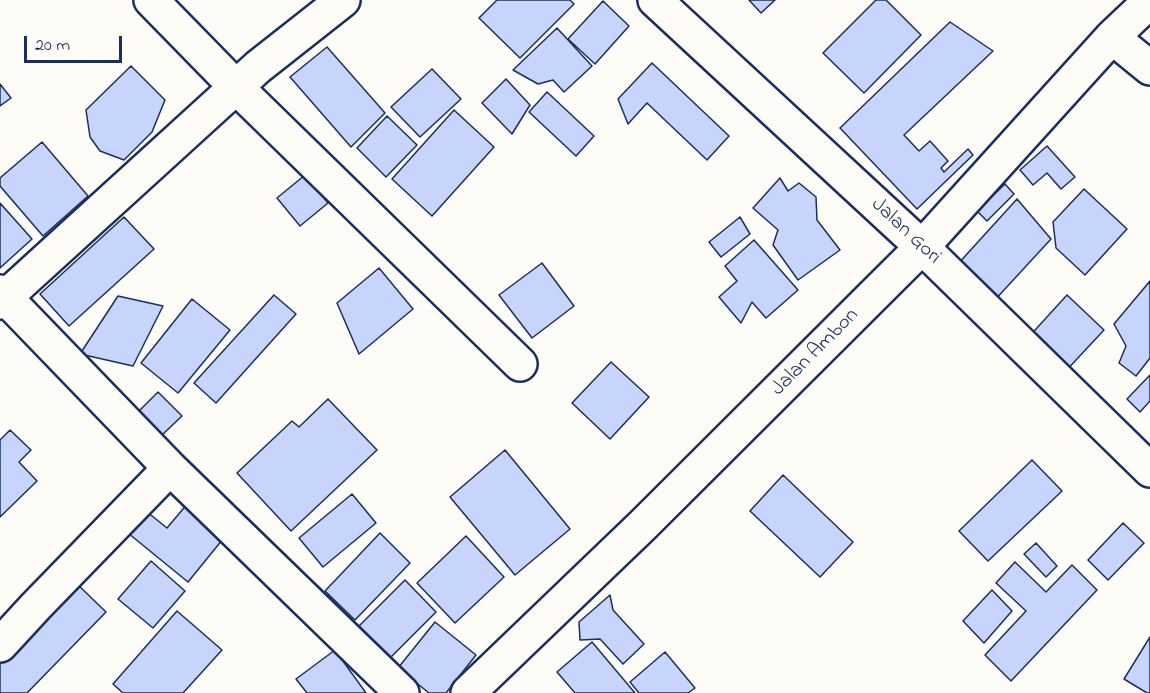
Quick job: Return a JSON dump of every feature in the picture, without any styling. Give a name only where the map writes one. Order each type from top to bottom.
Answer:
[{"type":"street","points":[[152,0],[236,87],[520,364]]},
{"type":"street","points":[[343,0],[258,67],[2,297],[170,468],[402,693]]},
{"type":"street","name":"Jalan Gori","points":[[655,0],[922,247],[1150,470]]},
{"type":"street","name":"Jalan Ambon","points":[[468,693],[643,525],[922,247],[1112,37],[1150,2]]},
{"type":"street","points":[[1112,37],[1150,68]]},
{"type":"street","points":[[0,645],[170,468]]},
{"type":"building","points":[[497,0],[570,0],[574,4],[520,58],[479,18]]},
{"type":"building","points":[[749,0],[775,0],[761,13]]},
{"type":"building","points":[[876,0],[886,0],[921,35],[864,93],[823,53]]},
{"type":"building","points":[[603,1],[629,26],[595,64],[568,39]]},
{"type":"building","points":[[950,22],[993,51],[904,135],[919,151],[930,141],[948,161],[941,168],[944,172],[968,149],[973,155],[917,209],[840,128]]},
{"type":"building","points":[[557,28],[592,66],[564,92],[553,80],[538,84],[513,70]]},
{"type":"building","points":[[327,47],[385,113],[351,147],[290,77]]},
{"type":"building","points":[[652,63],[729,136],[707,160],[647,103],[628,124],[618,99]]},
{"type":"building","points":[[131,66],[165,100],[152,132],[124,160],[100,151],[90,137],[86,110]]},
{"type":"building","points":[[432,69],[461,99],[420,137],[391,107]]},
{"type":"building","points":[[506,79],[530,105],[512,134],[482,103]]},
{"type":"building","points":[[0,84],[11,98],[0,106]]},
{"type":"building","points":[[547,92],[594,136],[576,156],[529,112]]},
{"type":"building","points":[[454,110],[494,147],[432,216],[392,179]]},
{"type":"building","points":[[387,116],[417,145],[386,177],[357,148]]},
{"type":"building","points":[[42,142],[88,196],[43,236],[0,186],[0,178]]},
{"type":"building","points":[[1047,146],[1075,177],[1061,189],[1047,173],[1033,185],[1020,170]]},
{"type":"building","points":[[305,175],[328,203],[300,226],[277,198]]},
{"type":"building","points":[[780,178],[788,191],[799,183],[816,197],[817,220],[840,250],[798,280],[773,245],[778,230],[753,208]]},
{"type":"building","points":[[1005,184],[1014,194],[987,221],[977,211]]},
{"type":"building","points":[[1084,189],[1127,229],[1085,275],[1056,248],[1053,222]]},
{"type":"building","points":[[1017,199],[1051,239],[993,302],[957,265]]},
{"type":"building","points":[[0,203],[32,239],[0,268]]},
{"type":"building","points":[[124,217],[154,249],[69,326],[40,294]]},
{"type":"building","points":[[740,217],[750,234],[721,257],[709,242]]},
{"type":"building","points":[[754,240],[798,290],[766,318],[752,302],[741,323],[719,297],[737,281],[725,266]]},
{"type":"building","points":[[542,263],[574,306],[532,338],[499,295]]},
{"type":"building","points":[[379,268],[413,309],[359,354],[337,303]]},
{"type":"building","points":[[1150,281],[1150,358],[1136,376],[1119,363],[1126,346],[1114,324]]},
{"type":"building","points":[[274,295],[296,314],[216,403],[194,383]]},
{"type":"building","points":[[1067,295],[1104,330],[1062,375],[1026,340]]},
{"type":"building","points":[[118,296],[163,306],[133,366],[80,354]]},
{"type":"building","points":[[192,299],[230,330],[178,393],[141,363]]},
{"type":"building","points":[[611,362],[649,397],[610,439],[572,403]]},
{"type":"building","points":[[1150,375],[1150,401],[1140,412],[1127,399]]},
{"type":"building","points":[[158,392],[182,416],[161,436],[138,412]]},
{"type":"building","points":[[328,399],[377,450],[291,531],[237,473],[292,421],[299,427]]},
{"type":"building","points":[[10,430],[31,450],[19,462],[37,481],[0,517],[0,440]]},
{"type":"building","points":[[505,450],[570,529],[515,575],[450,497]]},
{"type":"building","points":[[1032,460],[1062,491],[988,561],[959,531]]},
{"type":"building","points":[[783,475],[853,542],[820,577],[750,511]]},
{"type":"building","points":[[352,494],[376,523],[323,567],[299,538]]},
{"type":"building","points":[[188,503],[227,534],[188,582],[123,529],[141,507],[167,528]]},
{"type":"building","points":[[1123,523],[1144,543],[1108,580],[1088,560]]},
{"type":"building","points":[[380,533],[410,563],[355,620],[325,591]]},
{"type":"building","points":[[466,536],[504,577],[455,623],[417,583]]},
{"type":"building","points":[[1036,543],[1057,566],[1046,577],[1024,554]]},
{"type":"building","points":[[151,561],[185,591],[153,628],[118,599]]},
{"type":"building","points":[[1015,562],[1046,592],[1072,565],[1097,590],[1011,681],[985,655],[1026,611],[996,583]]},
{"type":"building","points":[[405,580],[436,612],[390,658],[359,626]]},
{"type":"building","points":[[74,581],[106,612],[27,693],[0,693],[0,658]]},
{"type":"building","points":[[992,590],[1012,611],[984,643],[963,621]]},
{"type":"building","points":[[610,595],[613,610],[644,644],[623,664],[600,639],[580,640],[579,622]]},
{"type":"building","points":[[177,611],[222,650],[183,693],[123,693],[113,684]]},
{"type":"building","points":[[435,622],[476,655],[446,693],[429,693],[398,668]]},
{"type":"building","points":[[1150,637],[1150,693],[1147,693],[1124,679]]},
{"type":"building","points":[[592,642],[635,693],[575,693],[557,672]]},
{"type":"building","points":[[335,650],[366,693],[307,693],[296,679]]},
{"type":"building","points":[[665,652],[695,688],[688,693],[639,693],[630,682]]}]
